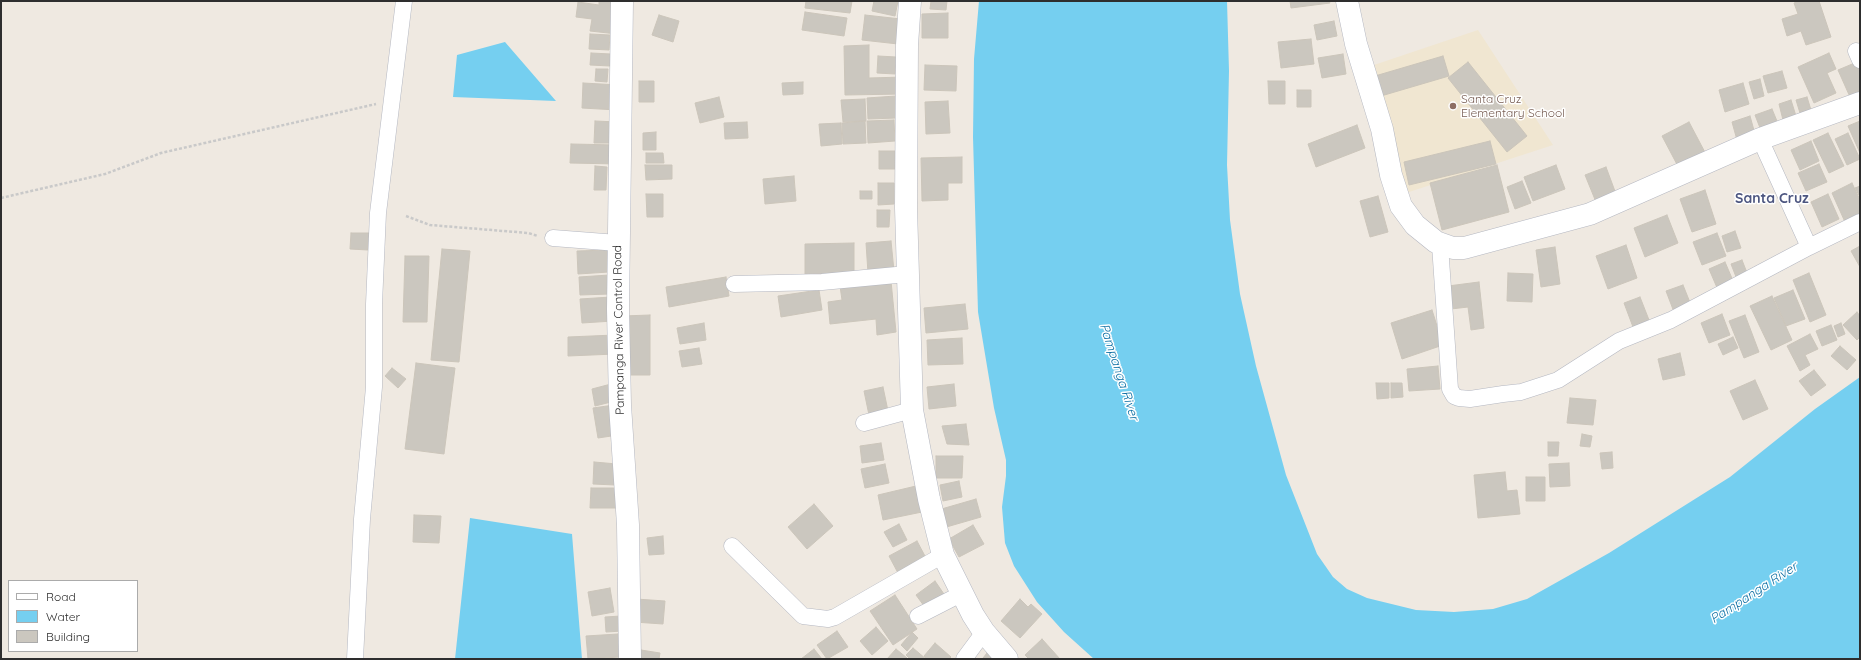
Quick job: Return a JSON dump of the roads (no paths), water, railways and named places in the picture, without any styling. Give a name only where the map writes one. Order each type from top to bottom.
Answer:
[{"type":"street","points":[[355,659],[362,519],[374,387],[374,304],[378,212],[404,1]]},
{"type":"street","name":"Pampanga River Control Road","points":[[622,1],[618,243],[620,405],[628,525],[630,659]]},
{"type":"street","points":[[910,1],[907,45],[906,116],[907,274],[912,410],[930,505],[943,555],[961,594],[984,632],[1006,659]]},
{"type":"street","points":[[1347,1],[1356,44],[1382,128],[1391,175],[1401,206],[1416,225],[1440,245],[1453,248],[1464,248],[1590,214],[1760,139],[1860,103]]},
{"type":"street","points":[[1760,139],[1809,247]]},
{"type":"street","points":[[1440,245],[1450,389],[1454,396],[1470,399],[1521,392],[1558,380],[1619,341],[1672,320],[1809,247],[1860,222]]},
{"type":"street","points":[[553,238],[618,243]]},
{"type":"street","points":[[734,284],[822,282],[907,274]]},
{"type":"street","points":[[864,423],[912,410]]},
{"type":"street","points":[[732,546],[803,616],[828,620],[943,555]]},
{"type":"street","points":[[918,616],[961,594]]},
{"type":"street","points":[[964,659],[984,632]]},
{"type":"water","name":"Pampanga River","points":[[979,1],[1227,1],[1229,71],[1227,165],[1230,220],[1240,294],[1256,366],[1286,475],[1317,554],[1333,577],[1347,589],[1367,598],[1416,610],[1454,612],[1493,609],[1527,599],[1609,553],[1730,477],[1815,409],[1860,377],[1860,659],[1094,659],[1064,632],[1037,602],[1014,566],[1005,543],[1002,507],[1006,476],[1006,460],[994,408],[978,312],[973,137],[974,59]]},
{"type":"water","points":[[505,42],[556,101],[453,97],[457,55]]},
{"type":"water","points":[[470,518],[572,534],[582,659],[455,659]]},
{"type":"place","name":"Santa Cruz Elementary School","points":[[1453,106]]},
{"type":"district","name":"Santa Cruz","points":[[1772,199]]}]
